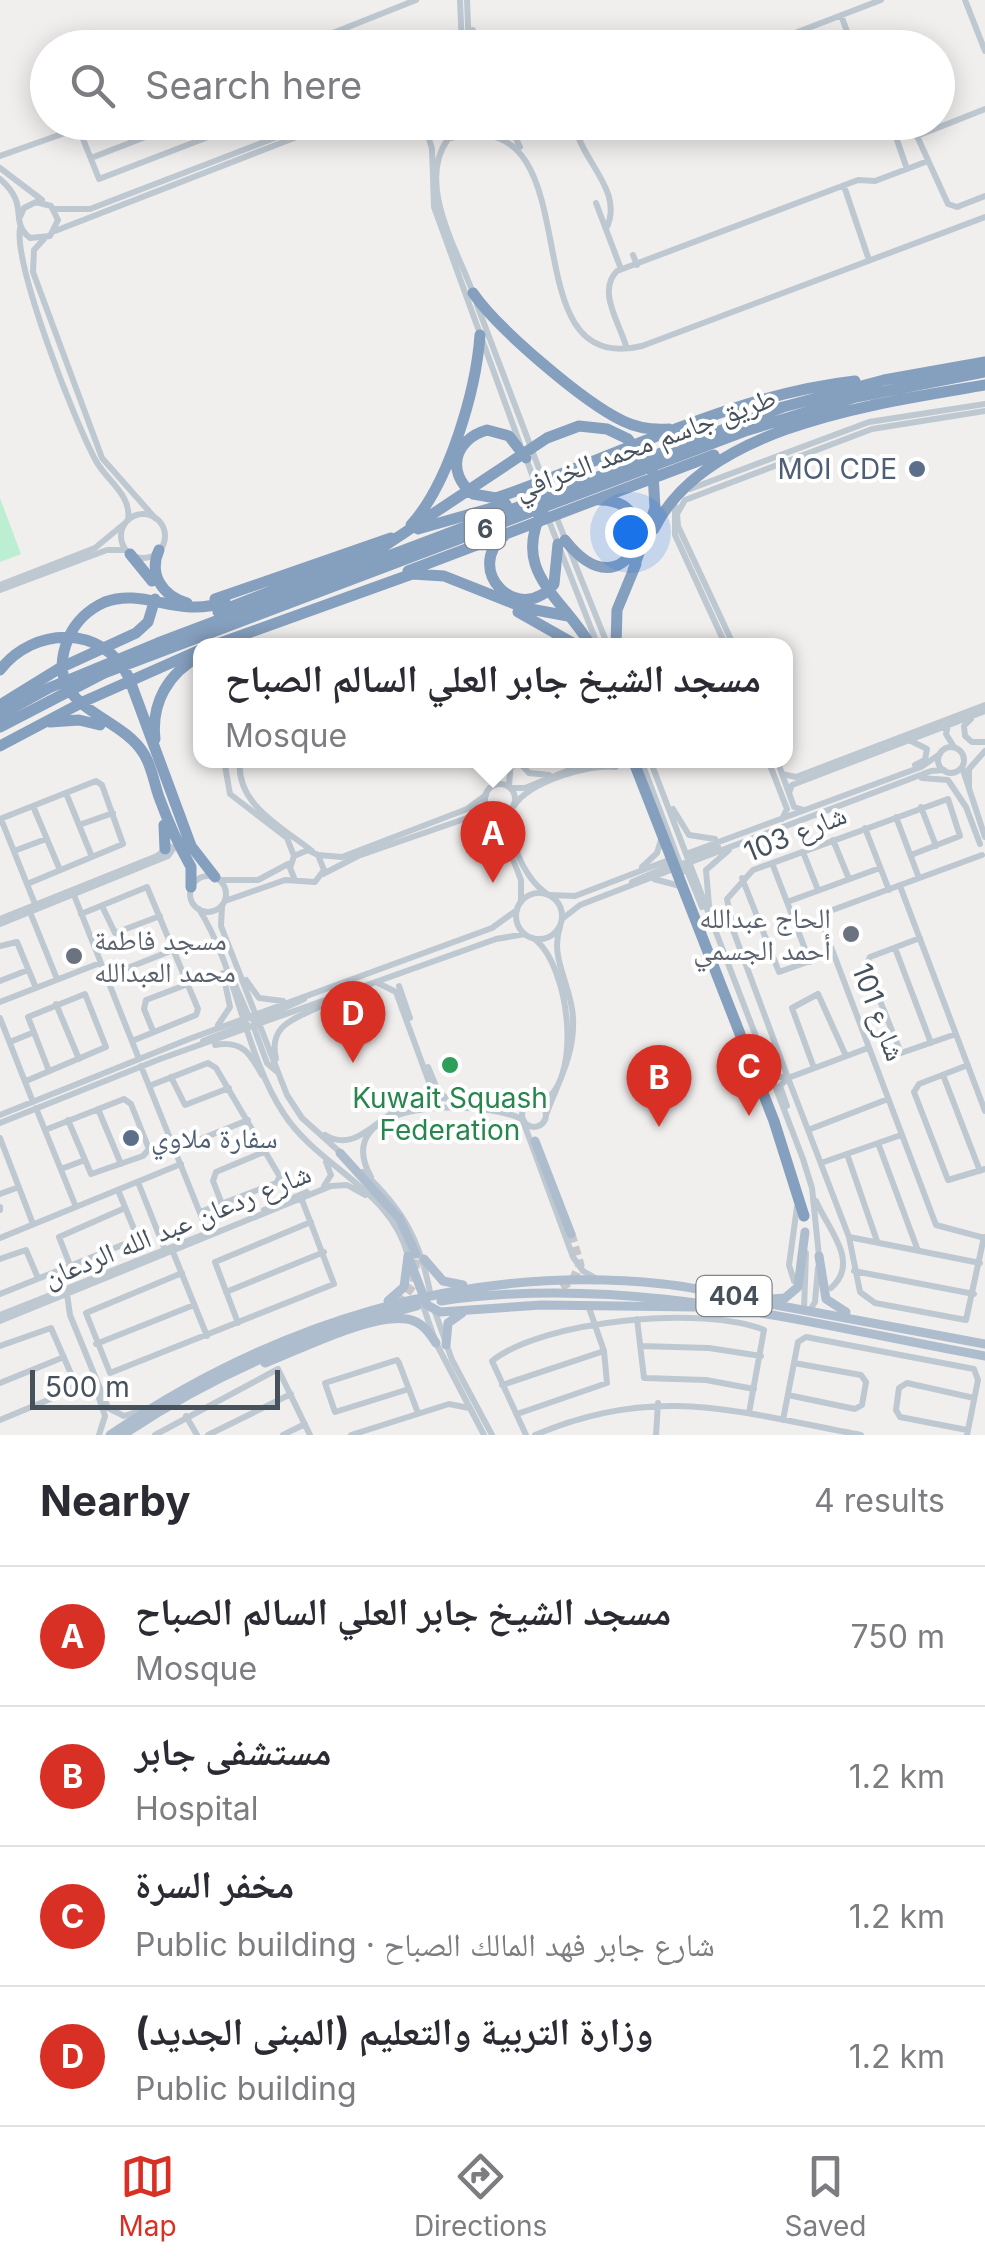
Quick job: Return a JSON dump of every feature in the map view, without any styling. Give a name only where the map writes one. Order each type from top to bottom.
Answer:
[{"type":"highway","points":[[472,292],[503,330],[616,418],[653,430],[698,423]]},
{"type":"highway","points":[[386,542],[432,496],[468,400],[480,335]]},
{"type":"highway","name":"طريق جاسم محمد الخرافي","points":[[0,715],[107,667],[783,407],[884,380],[985,362]]},
{"type":"highway","name":"طريق جاسم محمد الخرافي","points":[[0,727],[107,667],[666,461],[818,407],[985,372]]},
{"type":"highway","points":[[526,458],[509,436],[487,430],[463,443],[457,454],[457,476],[473,494],[496,498],[790,392],[884,380]]},
{"type":"highway","points":[[234,638],[516,528],[774,435],[881,404],[985,385]]},
{"type":"highway","points":[[588,638],[540,579],[533,554],[535,527],[550,499],[566,484],[790,392]]},
{"type":"highway","points":[[666,461],[811,425]]},
{"type":"highway","points":[[170,825],[143,752],[129,737],[83,708],[69,688],[64,658],[76,626],[94,608],[118,599],[205,608],[253,594],[386,542],[547,438],[592,426],[628,439],[649,464],[656,497],[646,536],[617,610],[616,638]]},
{"type":"highway","points":[[633,570],[659,519],[691,478],[716,460],[774,435]]},
{"type":"highway","points":[[159,550],[154,565],[160,583],[176,600],[193,604],[594,478]]},
{"type":"highway","points":[[562,542],[581,560],[602,568],[616,566],[633,552],[638,530],[629,510],[609,500],[586,502]]},
{"type":"highway","points":[[248,638],[496,525]]},
{"type":"highway","points":[[516,528],[498,542],[489,564],[492,580],[510,597],[534,599],[549,591],[558,574],[562,542]]},
{"type":"highway","points":[[0,705],[60,668],[136,633],[148,622],[155,607],[155,590],[148,573],[128,552]]},
{"type":"highway","points":[[425,560],[456,552]]},
{"type":"highway","points":[[390,580],[432,574],[475,587],[539,618],[568,638]]},
{"type":"highway","points":[[475,587],[566,638]]},
{"type":"highway","points":[[107,667],[253,594]]},
{"type":"highway","points":[[492,595],[526,608],[568,616],[590,638]]},
{"type":"highway","points":[[0,670],[18,650],[43,638],[82,639],[118,661],[194,852],[218,878]]},
{"type":"highway","points":[[107,667],[193,654]]},
{"type":"highway","points":[[0,746],[193,656]]},
{"type":"highway","points":[[157,758],[154,728],[159,700],[173,676],[193,659]]},
{"type":"highway","points":[[34,728],[79,720],[114,732],[140,758],[167,837],[166,853],[191,867]]},
{"type":"highway","points":[[636,768],[804,1216]]},
{"type":"highway","points":[[155,799],[191,867],[191,887]]},
{"type":"main road","points":[[535,1140],[571,1234]]},
{"type":"main road","points":[[340,1153],[399,1218],[416,1256],[427,1302],[464,1312],[588,1305],[694,1306],[850,1330]]},
{"type":"main road","points":[[758,1302],[785,1298],[798,1287],[806,1232]]},
{"type":"main road","points":[[416,1256],[445,1282],[481,1287]]},
{"type":"main road","points":[[370,1309],[401,1291],[416,1256]]},
{"type":"main road","points":[[819,1256],[829,1304],[876,1324]]},
{"type":"main road","name":"404","points":[[110,1435],[150,1408],[248,1354],[370,1309],[598,1280],[668,1284],[806,1307],[985,1344]]},
{"type":"main road","name":"404","points":[[123,1435],[220,1376],[274,1353],[361,1320],[481,1287],[553,1286],[734,1307],[982,1357]]},
{"type":"main road","points":[[734,1307],[806,1307],[928,1338],[982,1357]]},
{"type":"main road","points":[[274,1353],[287,1344],[392,1308]]},
{"type":"main road","points":[[220,1376],[397,1319],[420,1324],[441,1344],[448,1324],[464,1312]]},
{"type":"street","points":[[342,30],[416,0]]},
{"type":"street","points":[[464,0],[471,30]]},
{"type":"street","points":[[464,0],[465,30]]},
{"type":"street","points":[[802,30],[881,0]]},
{"type":"street","points":[[966,0],[985,51]]},
{"type":"street","points":[[841,15],[846,30]]},
{"type":"street","points":[[469,30],[470,26]]},
{"type":"street","points":[[955,121],[985,109]]},
{"type":"street","points":[[1,157],[47,140]]},
{"type":"street","points":[[84,140],[99,179],[200,140]]},
{"type":"street","points":[[91,158],[138,140]]},
{"type":"street","points":[[20,223],[30,204],[90,209],[269,140]]},
{"type":"street","points":[[0,588],[107,550],[145,557],[159,550],[164,534],[155,518],[102,458],[36,286],[34,250],[55,231],[289,140]]},
{"type":"street","points":[[429,140],[434,207],[526,458],[536,475]]},
{"type":"street","points":[[451,140],[438,162],[438,195],[592,638]]},
{"type":"street","points":[[502,140],[526,160],[568,314],[585,336],[607,347],[642,346],[869,258]]},
{"type":"street","points":[[506,140],[520,147]]},
{"type":"street","points":[[517,140],[536,171],[572,313],[594,336],[626,346],[985,215]]},
{"type":"street","points":[[583,140],[605,188],[611,214],[606,230]]},
{"type":"street","points":[[896,140],[907,169]]},
{"type":"street","points":[[919,140],[950,206],[985,196]]},
{"type":"street","points":[[626,346],[608,293],[610,278],[621,270],[844,186],[928,161]]},
{"type":"street","points":[[0,168],[51,207],[55,231]]},
{"type":"street","points":[[0,179],[18,196],[22,271],[96,461],[126,502],[121,538],[128,552]]},
{"type":"street","points":[[844,186],[869,258]]},
{"type":"street","points":[[596,203],[621,270]]},
{"type":"street","points":[[20,223],[30,238],[44,239]]},
{"type":"street","points":[[19,249],[26,244],[34,250]]},
{"type":"street","points":[[632,255],[637,265]]},
{"type":"street","points":[[730,638],[672,523],[677,502],[692,488],[869,422],[985,408]]},
{"type":"street","points":[[0,588],[96,548],[126,522],[144,514],[155,518]]},
{"type":"street","points":[[562,542],[604,638]]},
{"type":"street","points":[[703,585],[723,638]]},
{"type":"street","points":[[781,820],[787,812],[792,785],[864,753],[900,743],[984,709]]},
{"type":"street","points":[[984,709],[967,722],[964,734],[985,747]]},
{"type":"street","points":[[782,774],[796,776],[984,709]]},
{"type":"street","points":[[948,724],[946,734],[963,764],[968,803],[983,849]]},
{"type":"street","points":[[932,731],[940,738],[945,771],[968,803]]},
{"type":"street","points":[[900,743],[922,742],[928,752],[925,760],[901,775]]},
{"type":"street","points":[[712,924],[704,881],[708,866],[750,835],[901,775],[941,753],[985,747]]},
{"type":"street","points":[[628,886],[750,835],[963,764],[985,747]]},
{"type":"street","points":[[968,803],[969,768],[985,747]]},
{"type":"street","points":[[224,768],[225,781],[234,800],[287,838],[295,880]]},
{"type":"street","points":[[240,768],[248,798],[316,853],[322,874]]},
{"type":"street","points":[[484,1435],[457,1386],[441,1344],[402,1212],[294,1108],[277,1072],[267,1063],[252,1022],[192,902],[191,887],[199,878],[265,878],[282,870],[293,858],[316,853],[342,857],[468,808],[486,795],[506,768]]},
{"type":"street","points":[[511,768],[511,832],[530,877],[560,905],[556,952],[570,996],[571,1047],[535,1140],[536,1157]]},
{"type":"street","points":[[524,768],[533,774],[560,774]]},
{"type":"street","points":[[494,785],[510,788],[575,768]]},
{"type":"street","points":[[199,910],[211,912],[223,903],[295,880],[310,884],[358,856],[512,808],[529,792],[592,768]]},
{"type":"street","points":[[644,768],[683,860]]},
{"type":"street","points":[[653,768],[695,906],[789,1150],[806,1232],[806,1307]]},
{"type":"street","points":[[772,768],[797,809],[810,809]]},
{"type":"street","points":[[780,768],[788,798]]},
{"type":"street","points":[[896,784],[942,776],[968,803]]},
{"type":"street","points":[[27,884],[123,844],[99,781],[0,819],[27,884],[36,904]]},
{"type":"street","points":[[652,790],[712,924],[812,1188],[844,1257],[843,1274],[831,1288]]},
{"type":"street","points":[[663,792],[690,835],[701,840],[750,835]]},
{"type":"street","points":[[66,793],[92,858]]},
{"type":"street","points":[[312,1126],[337,1142],[353,1141],[394,1110],[431,1094],[499,1106],[538,1104],[552,1091],[566,1050],[568,1010],[550,954],[518,924],[520,880],[486,795]]},
{"type":"street","points":[[910,856],[936,846],[960,836],[950,802],[944,798],[922,807],[936,846]]},
{"type":"street","points":[[34,806],[60,870]]},
{"type":"street","name":"شارع 103","points":[[854,1271],[849,1236],[726,908],[727,899],[742,878],[922,807]]},
{"type":"street","points":[[79,825],[113,812]]},
{"type":"street","points":[[632,874],[660,847],[662,816]]},
{"type":"street","points":[[896,817],[919,878]]},
{"type":"street","points":[[865,828],[888,890]]},
{"type":"street","points":[[252,1022],[376,983],[496,939],[548,937],[580,905],[640,882],[731,836]]},
{"type":"street","points":[[14,851],[46,839]]},
{"type":"street","points":[[834,840],[849,879]]},
{"type":"street","name":"شارع 101","points":[[983,849],[900,886],[827,912],[822,923],[936,1225],[984,1238]]},
{"type":"street","points":[[803,852],[818,890]]},
{"type":"street","points":[[0,922],[74,895],[166,853]]},
{"type":"street","points":[[0,922],[166,853]]},
{"type":"street","points":[[1,1122],[140,1063],[292,1007],[309,995],[492,928],[532,894],[575,896],[683,860]]},
{"type":"street","points":[[772,864],[810,962]]},
{"type":"street","points":[[787,902],[880,868]]},
{"type":"street","points":[[218,878],[226,890],[219,921],[271,1088]]},
{"type":"street","points":[[742,878],[779,972],[833,953]]},
{"type":"street","points":[[640,882],[672,881],[695,906]]},
{"type":"street","points":[[900,886],[983,1097],[985,1111]]},
{"type":"street","points":[[81,914],[148,887],[188,984],[198,1012],[132,1041]]},
{"type":"street","points":[[74,895],[208,1233]]},
{"type":"street","points":[[102,906],[115,933],[160,916]]},
{"type":"street","points":[[30,912],[57,979]]},
{"type":"street","points":[[920,938],[866,961],[898,1050],[906,1054],[956,1034]]},
{"type":"street","points":[[0,946],[17,942],[36,988]]},
{"type":"street","points":[[228,944],[252,990],[268,1002],[341,983]]},
{"type":"street","points":[[895,948],[931,1043]]},
{"type":"street","points":[[106,977],[173,950]]},
{"type":"street","points":[[0,1002],[100,963]]},
{"type":"street","points":[[180,1052],[218,1025],[228,1012],[222,963]]},
{"type":"street","points":[[0,981],[28,970]]},
{"type":"street","points":[[396,987],[407,972]]},
{"type":"street","points":[[376,983],[396,987]]},
{"type":"street","points":[[560,983],[570,996]]},
{"type":"street","points":[[154,1031],[144,1009],[146,1000],[188,984]]},
{"type":"street","points":[[396,987],[431,1094]]},
{"type":"street","points":[[282,1084],[273,1045],[278,1030],[348,992]]},
{"type":"street","points":[[26,1081],[106,1047],[88,996],[82,994],[28,1016],[49,1071]]},
{"type":"street","points":[[814,1068],[792,1008],[818,994],[846,1056]]},
{"type":"street","points":[[56,1004],[79,1059]]},
{"type":"street","points":[[0,1018],[76,1207]]},
{"type":"street","points":[[10,1042],[32,1032]]},
{"type":"street","points":[[140,1063],[226,1043],[240,1045],[250,1052],[284,1114],[312,1146],[370,1196],[398,1227],[416,1256]]},
{"type":"street","points":[[787,1117],[780,1085],[788,1078],[868,1048]]},
{"type":"street","points":[[761,1052],[768,1056],[777,1076],[788,1078]]},
{"type":"street","points":[[149,1086],[208,1063],[229,1088],[280,1181],[200,1212]]},
{"type":"street","points":[[942,1075],[982,1170],[948,1180],[914,1092],[920,1084],[942,1075],[968,1065]]},
{"type":"street","points":[[171,1077],[184,1105],[229,1088]]},
{"type":"street","points":[[431,1094],[446,1098]]},
{"type":"street","points":[[45,1130],[68,1120],[124,1098],[131,1104],[149,1149],[95,1175],[84,1160],[68,1120]]},
{"type":"street","points":[[808,1130],[888,1099]]},
{"type":"street","points":[[528,1104],[522,1120],[574,1257],[583,1272],[598,1280]]},
{"type":"street","points":[[538,1104],[546,1116]]},
{"type":"street","points":[[353,1141],[350,1151],[362,1150],[388,1120],[432,1108],[522,1120],[533,1127],[540,1125]]},
{"type":"street","points":[[98,1109],[121,1164]]},
{"type":"street","points":[[176,1149],[248,1120]]},
{"type":"street","points":[[822,1163],[901,1135]]},
{"type":"street","points":[[0,1138],[34,1224]]},
{"type":"street","points":[[878,1143],[917,1250]]},
{"type":"street","name":"شارع ردعان عبد الله الردعان","points":[[312,1146],[329,1166],[330,1184]]},
{"type":"street","points":[[362,1150],[374,1182]]},
{"type":"street","points":[[222,1204],[213,1180],[216,1172],[266,1151]]},
{"type":"street","points":[[847,1154],[878,1242]]},
{"type":"street","points":[[61,1169],[84,1160]]},
{"type":"street","points":[[0,1238],[181,1164]]},
{"type":"street","points":[[138,1182],[207,1336]]},
{"type":"street","name":"شارع ردعان عبد الله الردعان","points":[[169,1251],[302,1200],[330,1184]]},
{"type":"street","name":"شارع ردعان عبد الله الردعان","points":[[0,1318],[330,1184],[350,1186],[370,1196]]},
{"type":"street","points":[[0,1194],[19,1187]]},
{"type":"street","points":[[806,1307],[816,1300],[819,1256],[812,1188]]},
{"type":"street","points":[[0,1294],[135,1238],[118,1190]]},
{"type":"street","points":[[794,1281],[789,1265],[796,1191]]},
{"type":"street","points":[[182,1273],[87,1312],[106,1368],[116,1372],[334,1284],[302,1200]]},
{"type":"street","points":[[70,1265],[59,1237],[124,1208]]},
{"type":"street","points":[[238,1323],[216,1267],[220,1257],[311,1222]]},
{"type":"street","points":[[849,1236],[980,1262]]},
{"type":"street","points":[[974,1294],[854,1271],[860,1292],[869,1301],[961,1321],[971,1313],[984,1238]]},
{"type":"street","points":[[0,1259],[26,1250],[38,1278]]},
{"type":"street","points":[[226,1292],[324,1252]]},
{"type":"street","points":[[553,1286],[572,1273],[574,1257]]},
{"type":"street","points":[[806,1307],[818,1274]]},
{"type":"street","name":"شارع ردعان عبد الله الردعان","points":[[0,1318],[68,1294],[104,1276]]},
{"type":"street","points":[[68,1294],[64,1305],[104,1409],[99,1435]]},
{"type":"street","points":[[55,1299],[64,1305],[110,1410],[124,1416],[150,1408]]},
{"type":"street","points":[[427,1302],[441,1344],[492,1435]]},
{"type":"street","points":[[96,1344],[194,1305]]},
{"type":"street","points":[[517,1414],[608,1382],[604,1351],[588,1305]]},
{"type":"street","points":[[637,1319],[644,1378],[706,1380],[754,1389]]},
{"type":"street","points":[[526,1435],[492,1361],[596,1324],[637,1319],[714,1320],[756,1327],[766,1336],[749,1413]]},
{"type":"street","points":[[0,1346],[51,1328],[76,1383],[72,1390],[0,1420]]},
{"type":"street","points":[[784,1420],[798,1342],[806,1337],[974,1369],[978,1376],[974,1398],[967,1432],[900,1417],[896,1410],[899,1390],[907,1384],[974,1398]]},
{"type":"street","points":[[640,1346],[709,1348],[761,1356]]},
{"type":"street","points":[[502,1385],[604,1351]]},
{"type":"street","points":[[0,1382],[64,1357]]},
{"type":"street","points":[[69,1368],[83,1357]]},
{"type":"street","points":[[409,1389],[335,1412],[325,1383],[395,1359],[409,1389],[418,1413]]},
{"type":"street","points":[[788,1395],[856,1409],[862,1405],[866,1382],[861,1375],[794,1363]]},
{"type":"street","points":[[157,1434],[278,1370],[310,1435]]},
{"type":"street","points":[[351,1435],[449,1404],[457,1398],[457,1386]]},
{"type":"street","points":[[208,1435],[291,1394]]},
{"type":"street","points":[[656,1435],[658,1403]]},
{"type":"street","points":[[535,1435],[595,1412],[658,1403],[749,1413],[855,1435]]},
{"type":"street","points":[[449,1404],[469,1409]]},
{"type":"street","points":[[186,1416],[196,1435]]},
{"type":"street","points":[[283,1435],[305,1424]]},
{"type":"green space","points":[[0,498],[21,554],[0,562]]},
{"type":"tunnel","points":[[561,1287],[573,1280],[580,1265],[571,1234]]},
{"type":"tunnel","points":[[399,1304],[414,1283],[416,1254]]},
{"type":"place","name":"MOI CDE","points":[[917,469]]},
{"type":"place","name":"مسجد الشيخ جابر العلي السالم الصباح","points":[[493,883]]},
{"type":"place","name":"الحاج عبدالله أحمد الجسمي","points":[[851,934]]},
{"type":"place","name":"مسجد فاطمة محمد العبدالله","points":[[74,956]]},
{"type":"place","name":"وزارة التربية والتعليم (المبنى الجديد)","points":[[353,1063]]},
{"type":"place","name":"Kuwait Squash Federation","points":[[450,1065]]},
{"type":"place","name":"مخفر السرة","points":[[749,1116]]},
{"type":"place","name":"مستشفى جابر","points":[[659,1127]]},
{"type":"place","name":"سفارة ملاوي","points":[[131,1138]]}]
